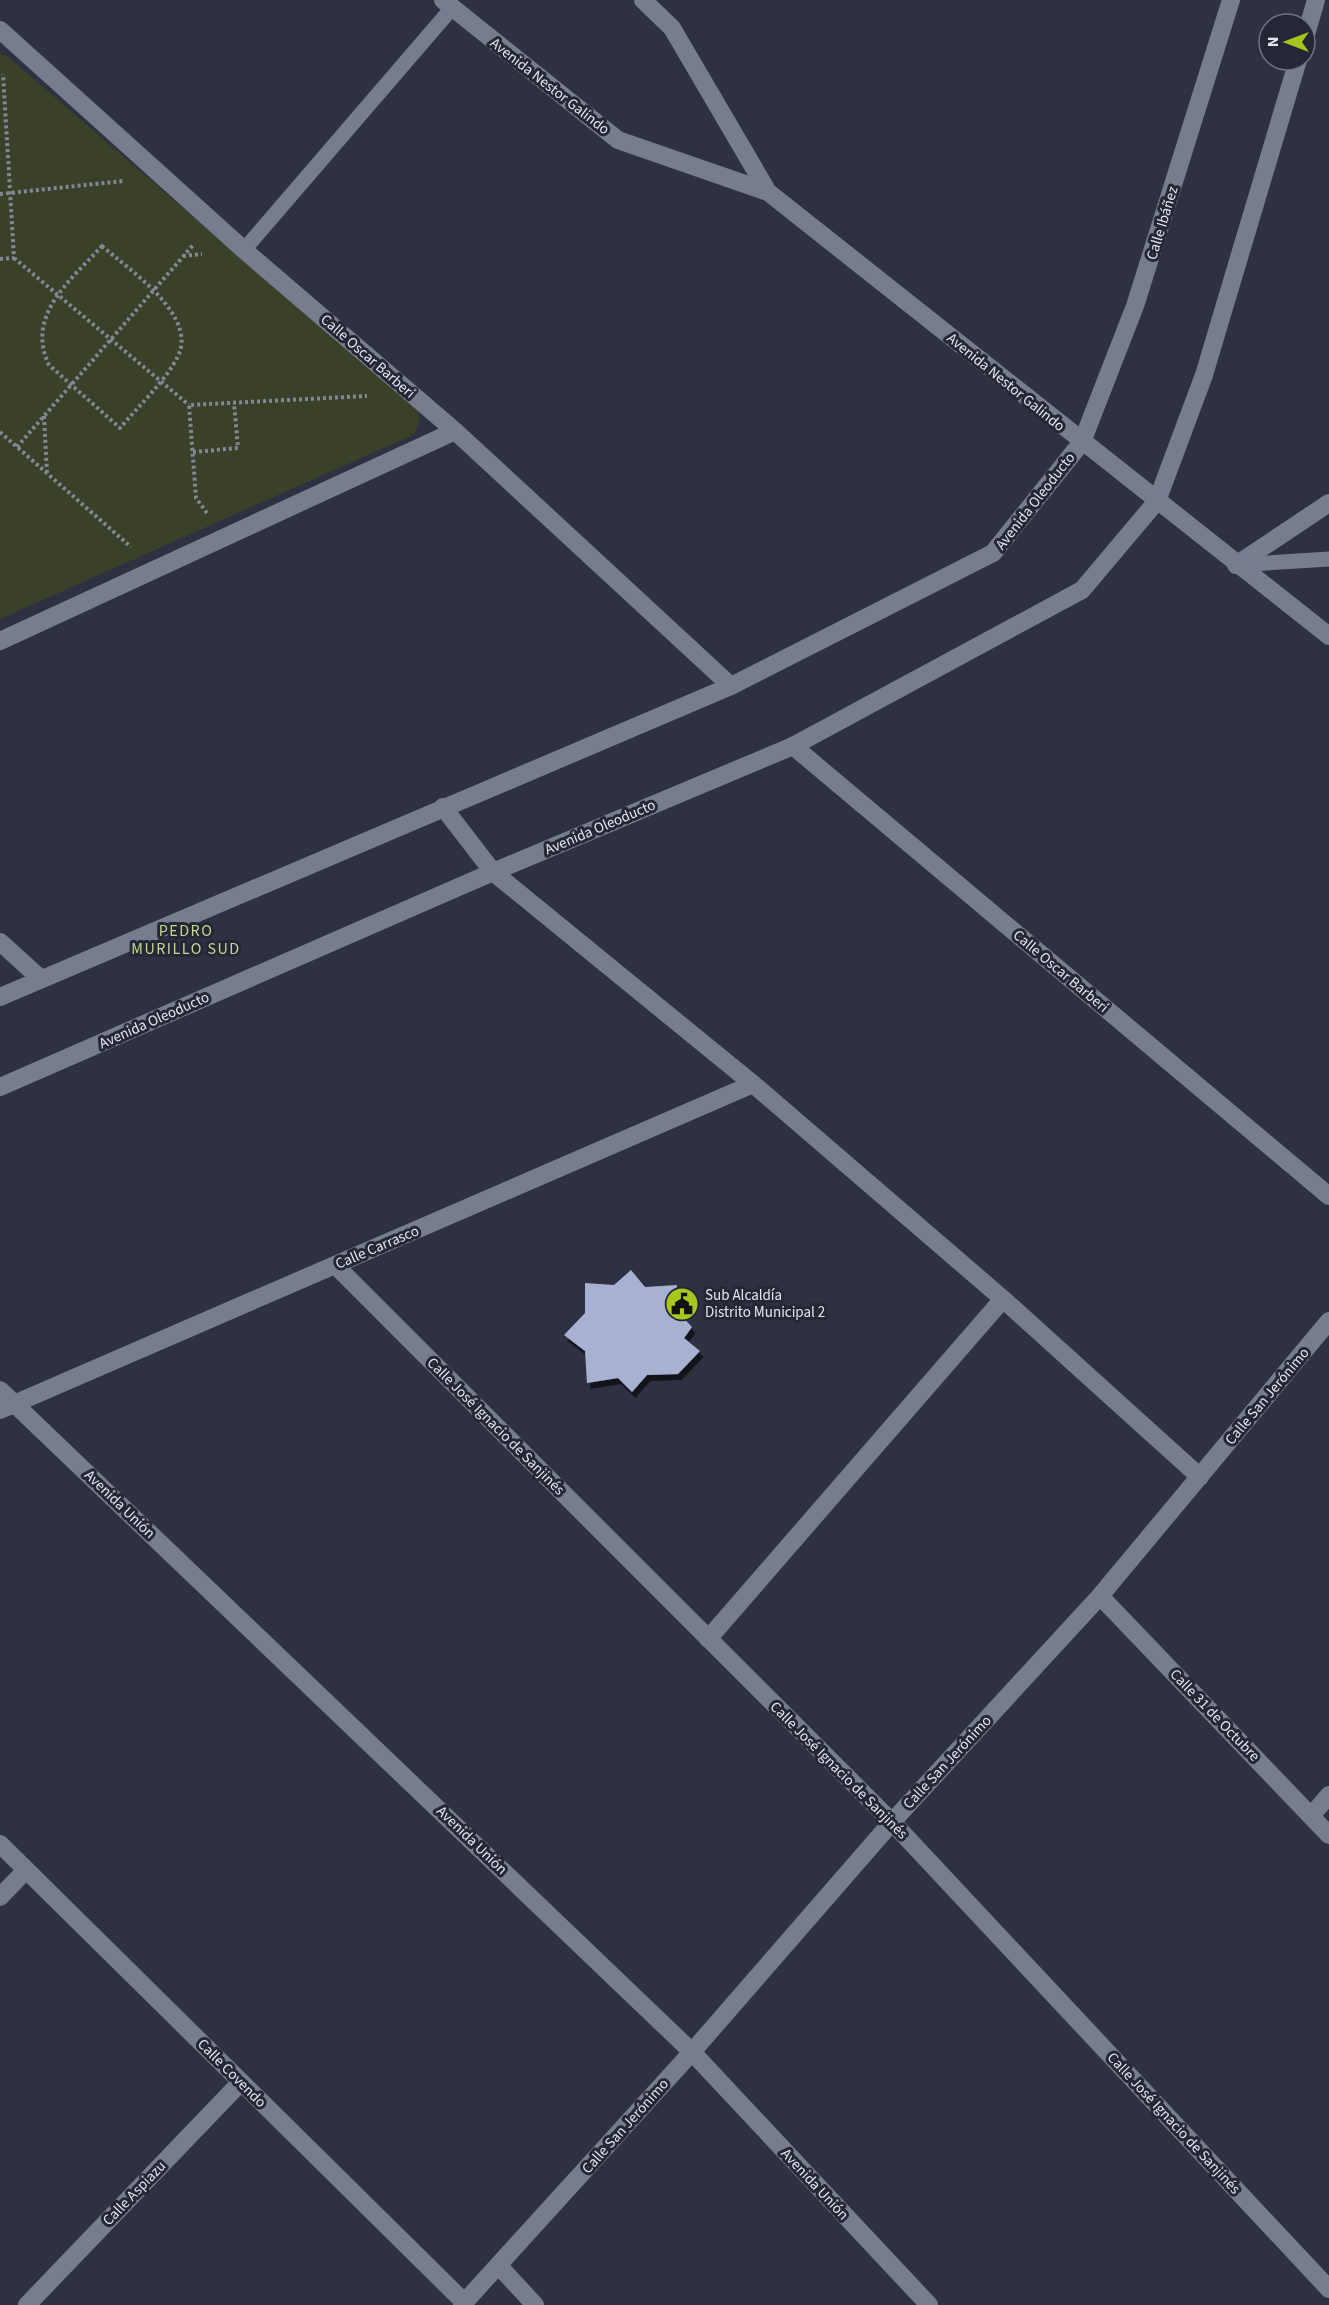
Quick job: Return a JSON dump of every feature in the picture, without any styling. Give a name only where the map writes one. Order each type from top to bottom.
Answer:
[{"type":"street","name":"Avenida Nestor Galindo","points":[[643,0],[672,28],[768,192]]},
{"type":"street","name":"Calle Ibáñez","points":[[1082,442],[1136,306],[1231,0]]},
{"type":"street","name":"Avenida Nestor Galindo","points":[[447,4],[618,140],[768,192],[1236,565],[1329,636]]},
{"type":"street","name":"Calle Oscar Barberi","points":[[0,30],[213,223],[455,431],[731,686]]},
{"type":"street","points":[[1157,501],[1204,375],[1294,72]]},
{"type":"street","points":[[0,641],[455,431]]},
{"type":"street","name":"Avenida Oleoducto","points":[[0,997],[731,686],[993,553],[1082,442]]},
{"type":"street","name":"Avenida Oleoducto","points":[[0,1087],[493,872],[793,746],[1082,590],[1157,501]]},
{"type":"street","points":[[1236,565],[1329,503]]},
{"type":"street","name":"Calle Oscar Barberi","points":[[793,746],[1329,1196]]},
{"type":"street","points":[[443,807],[493,872],[753,1084],[1003,1299],[1200,1477]]},
{"type":"street","points":[[0,942],[41,979]]},
{"type":"street","name":"Calle Carrasco","points":[[8,1407],[753,1084]]},
{"type":"street","name":"Calle José Ignacio de Sanjinés","points":[[335,1265],[892,1822],[1329,2289]]},
{"type":"street","points":[[708,1639],[1003,1299]]},
{"type":"street","name":"Calle San Jerónimo","points":[[463,2304],[692,2052],[892,1822],[1100,1596],[1329,1321]]},
{"type":"street","name":"Avenida Unión","points":[[0,1390],[8,1407],[692,2052],[929,2305]]},
{"type":"street","name":"Calle 31 de Octubre","points":[[1100,1596],[1329,1835]]},
{"type":"street","points":[[1311,1816],[1329,1795]]},
{"type":"street","name":"Calle Covendo","points":[[0,1844],[463,2304]]},
{"type":"street","points":[[0,1897],[26,1870]]},
{"type":"street","name":"Calle Aspiazu","points":[[27,2305],[240,2082]]},
{"type":"street","points":[[498,2265],[535,2305]]},
{"type":"lane","points":[[244,250],[447,4]]},
{"type":"lane","points":[[1236,565],[1329,559]]},
{"type":"path","points":[[14,258],[2,64],[18,47]]},
{"type":"path","points":[[0,194],[138,180],[150,165]]},
{"type":"path","points":[[17,447],[213,223]]},
{"type":"path","points":[[102,246],[153,291],[177,316],[183,338],[178,356],[120,428],[49,365],[40,337],[43,321],[58,295],[102,246]]},
{"type":"path","points":[[0,259],[14,258],[189,405],[387,395],[397,382]]},
{"type":"path","points":[[193,452],[238,448],[234,403]]},
{"type":"path","points":[[189,405],[196,498],[209,516],[198,520]]},
{"type":"path","points":[[44,416],[47,474]]},
{"type":"path","points":[[0,432],[133,549]]},
{"type":"green space","points":[[0,54],[6,55],[418,411],[420,421],[413,435],[0,619]]},
{"type":"building","points":[[631,1270],[645,1287],[677,1285],[676,1310],[692,1327],[684,1338],[700,1351],[678,1374],[647,1375],[632,1392],[618,1378],[587,1383],[585,1351],[564,1335],[585,1313],[585,1283],[614,1285]]},
{"type":"place","name":"Sub Alcaldía Distrito Municipal 2","points":[[682,1304]]},
{"type":"district","name":"PEDRO MURILLO SUD","points":[[186,939]]}]
